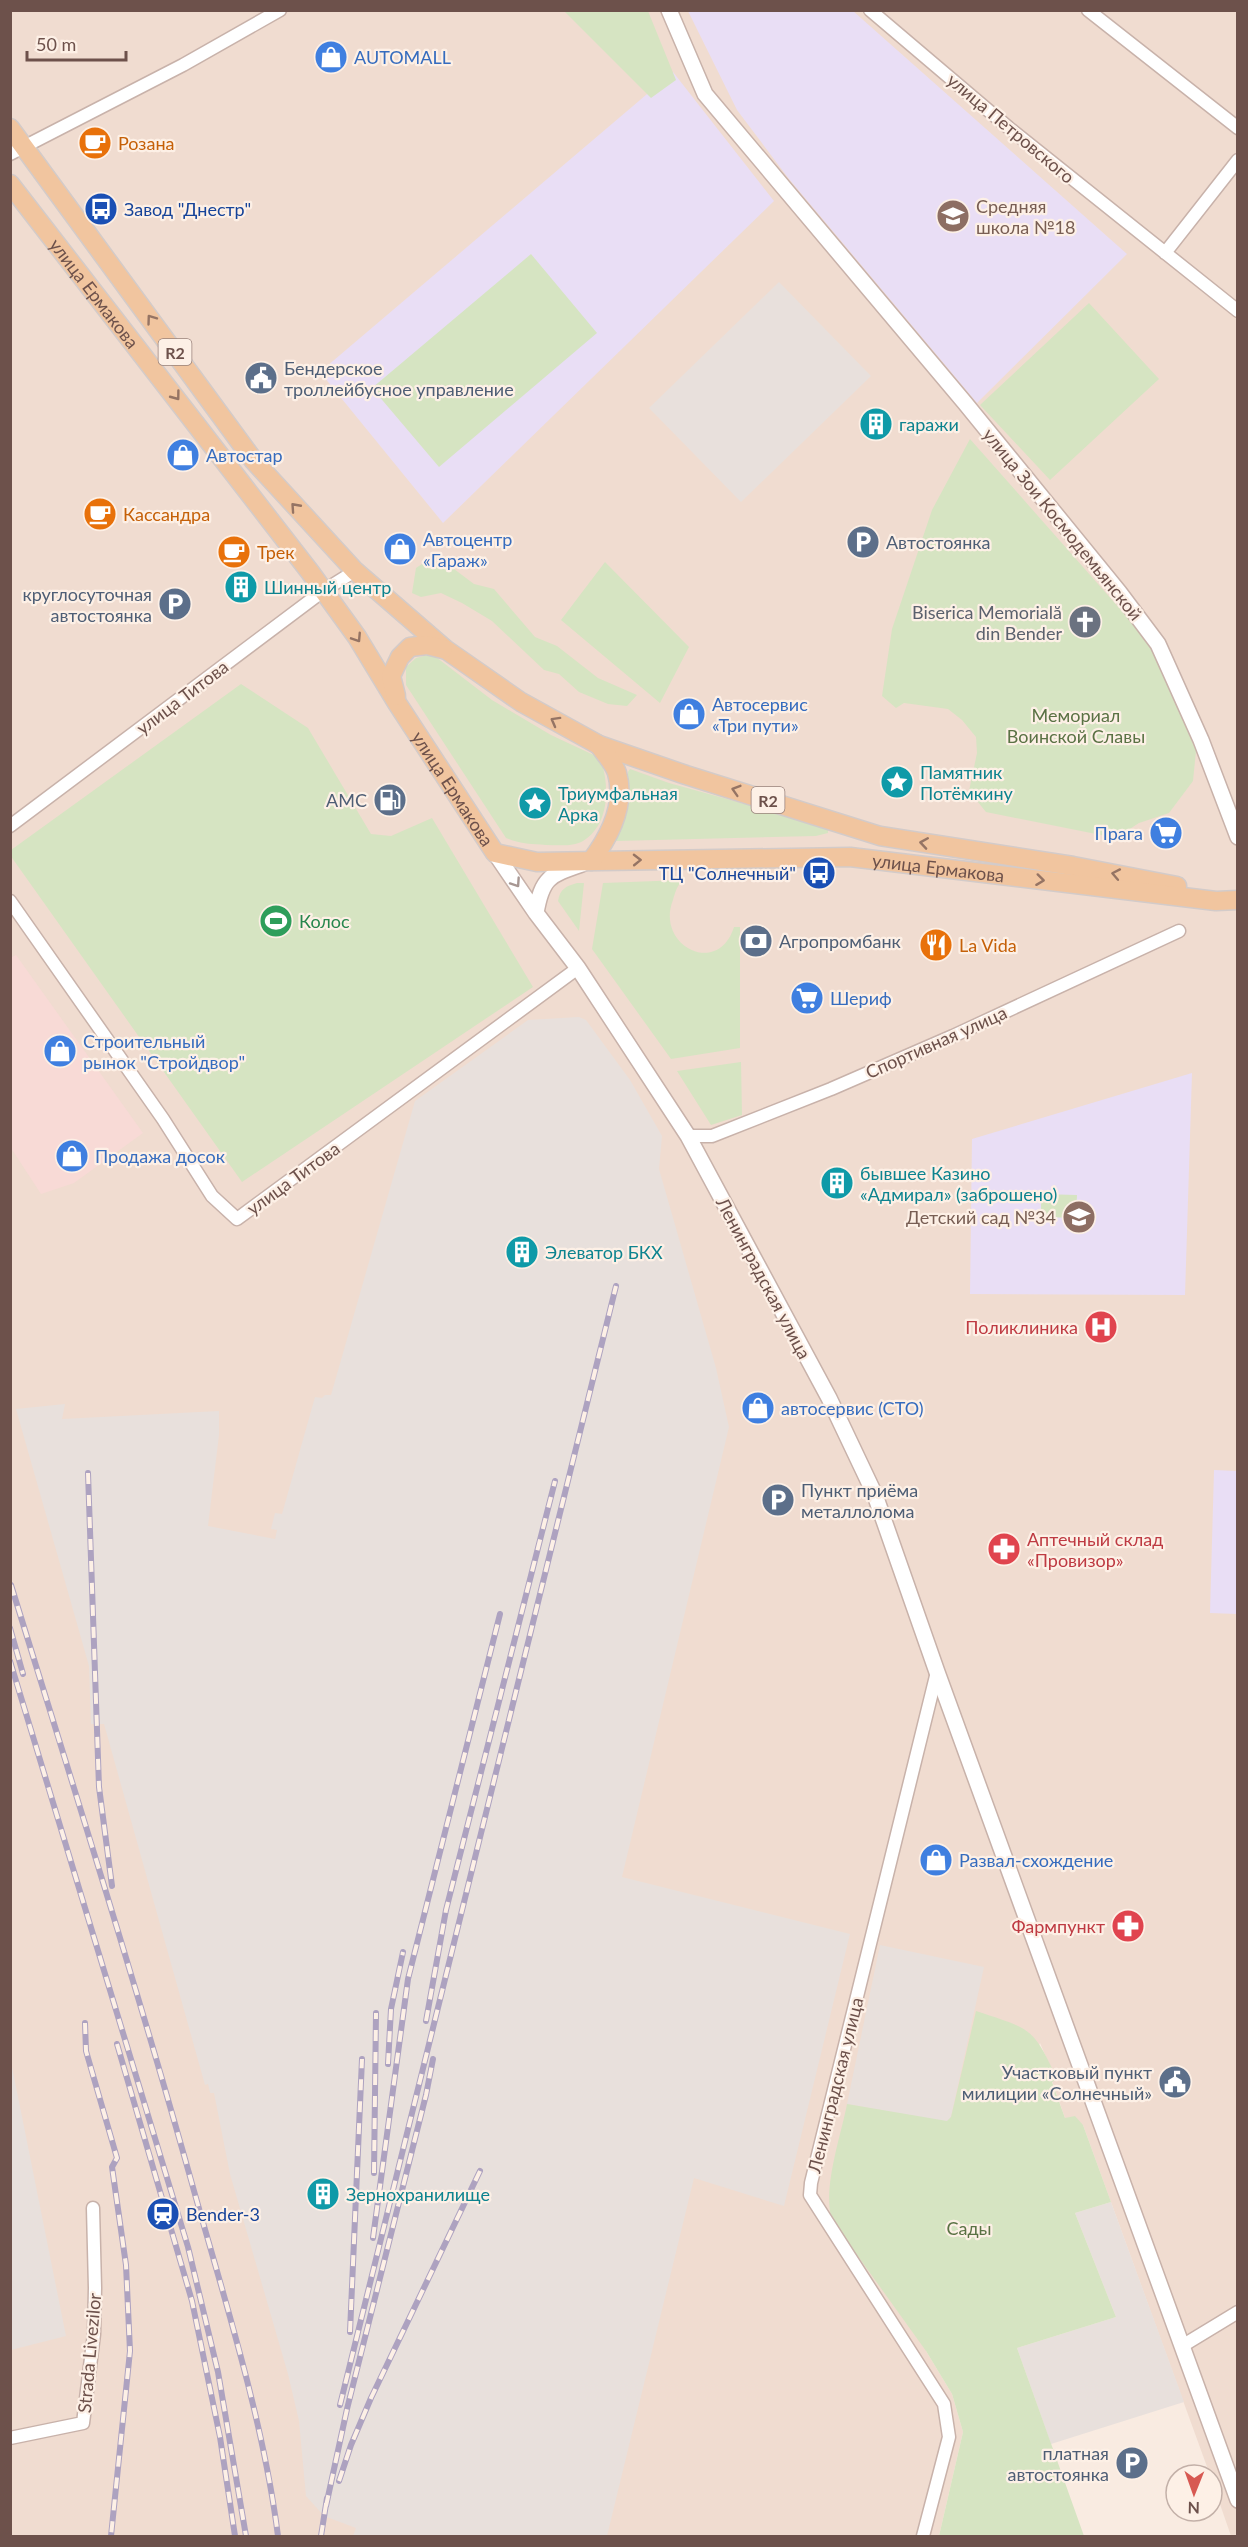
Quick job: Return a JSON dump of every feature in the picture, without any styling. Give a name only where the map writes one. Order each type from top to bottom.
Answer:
[{"type":"main road","name":"R2","points":[[10,128],[18,150]]},
{"type":"main road","name":"улица Ермакова","points":[[18,150],[254,460],[355,571],[445,649],[521,702],[599,745],[686,776],[880,836],[1073,866],[1218,893],[1236,900]]},
{"type":"main road","name":"улица Ермакова","points":[[10,184],[123,326],[357,637],[397,703],[495,853],[537,862],[850,857],[1148,894],[1216,901],[1236,900]]},
{"type":"main road","points":[[397,703],[391,676],[400,657],[410,647],[427,645],[445,649]]},
{"type":"main road","points":[[591,861],[605,843],[614,823],[619,800],[617,772],[599,745]]},
{"type":"street","points":[[18,150],[183,65],[280,10]]},
{"type":"street","name":"улица Зои Космодемьянской","points":[[669,10],[705,94],[965,403],[1119,592],[1158,644],[1201,740],[1238,837]]},
{"type":"street","name":"улица Петровского","points":[[870,10],[1009,128],[1238,311]]},
{"type":"street","points":[[1088,10],[1238,128]]},
{"type":"street","points":[[1165,253],[1238,160]]},
{"type":"street","name":"улица Титова","points":[[10,826],[323,591],[355,571]]},
{"type":"street","name":"Ленинградская улица","points":[[495,853],[536,913],[578,968],[688,1136],[829,1398],[875,1495],[937,1672],[1238,2500]]},
{"type":"street","points":[[536,913],[540,890],[552,875],[591,861]]},
{"type":"street","name":"улица Титова","points":[[10,901],[163,1119],[212,1196],[237,1219],[578,968]]},
{"type":"street","name":"Спортивная улица","points":[[688,1136],[712,1136],[820,1094],[953,1036],[1179,931]]},
{"type":"street","name":"Ленинградская улица","points":[[923,2536],[949,2437],[944,2404],[810,2195],[811,2183],[937,1672]]},
{"type":"street","name":"Strada Livezilor","points":[[10,2438],[82,2423],[94,2334],[93,2208]]},
{"type":"street","points":[[1182,2346],[1238,2312]]},
{"type":"shaded area","points":[[11,11],[1237,11],[1237,2536],[1231,2536],[1224,2516],[1224,2463],[1206,2463],[1083,2125],[1065,2118],[1052,2081],[1056,2080],[1040,2043],[926,2351],[952,2394],[963,2432],[939,2536],[11,2536]]},
{"type":"shaded area","name":"Средняя школа №18","points":[[688,11],[853,11],[1127,254],[977,403],[789,179],[737,110]]},
{"type":"shaded area","points":[[673,72],[774,201],[443,523],[320,372]]},
{"type":"shaded area","points":[[779,282],[871,376],[741,502],[649,408]]},
{"type":"shaded area","points":[[16,955],[143,1133],[74,1183],[41,1194],[11,1148],[10,958]]},
{"type":"shaded area","points":[[579,1017],[586,1020],[630,1080],[662,1136],[659,1169],[716,1368],[729,1427],[622,1877],[850,1934],[784,2206],[694,2178],[607,2536],[353,2536],[356,2528],[324,2516],[306,2496],[299,2421],[288,2374],[230,2174],[214,2093],[210,2093],[208,2084],[205,2085],[104,1724],[91,1724],[89,1666],[16,1409],[65,1404],[62,1419],[219,1411],[219,1435],[208,1526],[275,1539],[277,1530],[271,1529],[275,1513],[282,1514],[315,1397],[322,1398],[325,1395],[331,1395],[415,1101],[528,1020]]},
{"type":"shaded area","name":"Детский сад №34","points":[[1192,1073],[1185,1295],[970,1294],[972,1139]]},
{"type":"shaded area","points":[[1214,1470],[1237,1471],[1237,1614],[1210,1613]]},
{"type":"shaded area","points":[[880,1945],[984,1967],[951,2117],[947,2122],[847,2104]]},
{"type":"shaded area","points":[[10,2057],[66,2336],[11,2350],[10,2350]]},
{"type":"shaded area","points":[[1111,2202],[1184,2402],[1051,2444],[1017,2348],[1116,2317],[1075,2213]]},
{"type":"green space","points":[[564,11],[648,11],[676,80],[651,98]]},
{"type":"green space","points":[[531,254],[597,333],[439,467],[372,388]]},
{"type":"green space","points":[[1089,303],[1159,379],[1050,480],[980,405]]},
{"type":"green space","name":"Мемориал Воинской Славы","points":[[970,439],[1151,644],[1196,751],[1193,781],[1169,813],[1139,823],[1116,838],[986,812],[969,791],[977,753],[976,737],[962,720],[948,709],[904,703],[896,708],[882,696],[892,629],[932,510]]},
{"type":"green space","points":[[425,562],[437,562],[450,566],[474,584],[494,589],[535,637],[557,646],[598,678],[637,695],[627,706],[608,704],[579,692],[559,674],[544,670],[492,621],[462,603],[441,593],[421,597],[412,593],[416,568]]},
{"type":"green space","points":[[605,562],[689,647],[660,703],[561,620]]},
{"type":"green space","points":[[432,654],[492,700],[551,735],[600,758],[605,780],[605,803],[603,815],[592,834],[579,843],[565,845],[526,843],[506,838],[406,685],[406,667],[416,658]]},
{"type":"green space","name":"Колос","points":[[241,684],[308,728],[371,834],[391,836],[432,818],[533,987],[242,1182],[10,855],[11,850]]},
{"type":"green space","points":[[630,769],[669,783],[817,824],[828,829],[828,833],[816,836],[616,841],[614,838],[627,813]]},
{"type":"green space","points":[[683,880],[675,892],[670,916],[673,930],[680,942],[691,950],[703,953],[715,951],[726,942],[734,927],[740,927],[740,1048],[671,1059],[592,949],[603,883]]},
{"type":"green space","points":[[577,883],[584,883],[579,931],[558,901],[564,889]]},
{"type":"green space","points":[[741,1062],[742,1115],[711,1125],[677,1071]]},
{"type":"green space","points":[[1041,1194],[1077,1195],[1076,1218],[1041,1217]]},
{"type":"green space","name":"Сады","points":[[976,2011],[1019,2026],[1035,2039],[1057,2079],[1052,2082],[1065,2118],[1075,2116],[1083,2125],[1111,2202],[1075,2213],[1116,2317],[1017,2348],[1084,2536],[939,2536],[963,2432],[952,2394],[926,2351],[832,2220],[829,2193],[847,2104],[947,2121],[951,2117]]},
{"type":"railway","points":[[340,2405],[616,1286]]},
{"type":"railway","points":[[88,1473],[99,1787],[112,1886]]},
{"type":"railway","points":[[426,2021],[446,1910],[555,1481]]},
{"type":"railway","points":[[11,1585],[129,1968],[232,2324],[264,2452],[278,2536]]},
{"type":"railway","points":[[373,2238],[408,1979],[500,1614]]},
{"type":"railway","points":[[10,1628],[23,1674]]},
{"type":"railway","points":[[10,1661],[188,2247],[218,2372],[246,2536]]},
{"type":"railway","points":[[388,2064],[391,2009],[403,1952]]},
{"type":"railway","points":[[374,2173],[376,2013]]},
{"type":"railway","points":[[85,2023],[86,2051],[117,2158],[112,2167],[126,2265],[130,2351],[111,2536]]},
{"type":"railway","points":[[117,2044],[192,2301],[220,2437],[235,2536]]},
{"type":"railway","points":[[350,2332],[362,2059]]},
{"type":"railway","points":[[326,2506],[347,2409],[433,2059]]},
{"type":"railway","points":[[339,2481],[371,2398],[480,2171]]},
{"type":"railway","points":[[321,2536],[327,2498]]},
{"type":"place","name":"AUTOMALL","points":[[331,57]]},
{"type":"place","name":"Розана","points":[[95,143]]},
{"type":"place","name":"Завод \"Днестр\"","points":[[101,209]]},
{"type":"place","name":"Средняя школа №18","points":[[953,216]]},
{"type":"place","name":"Бендерское троллейбусное управление","points":[[261,378]]},
{"type":"place","name":"гаражи","points":[[876,424]]},
{"type":"place","name":"Автостар","points":[[183,455]]},
{"type":"place","name":"Кассандра","points":[[100,514]]},
{"type":"place","name":"Автостоянка","points":[[863,542]]},
{"type":"place","name":"Автоцентр «Гараж»","points":[[400,549]]},
{"type":"place","name":"Трек","points":[[234,552]]},
{"type":"place","name":"Шинный центр","points":[[241,587]]},
{"type":"place","name":"круглосуточная автостоянка","points":[[175,604]]},
{"type":"place","name":"Biserica Memorială din Bender","points":[[1085,622]]},
{"type":"place","name":"Автосервис «Три пути»","points":[[689,714]]},
{"type":"place","name":"Памятник Потёмкину","points":[[897,782]]},
{"type":"place","name":"АМС","points":[[390,800]]},
{"type":"place","name":"Триумфальная Арка","points":[[535,803]]},
{"type":"place","name":"Прага","points":[[1166,833]]},
{"type":"place","name":"ТЦ \"Солнечный\"","points":[[819,873]]},
{"type":"place","name":"Колос","points":[[276,921]]},
{"type":"place","name":"Агропромбанк","points":[[756,941]]},
{"type":"place","name":"La Vida","points":[[936,945]]},
{"type":"place","name":"Шериф","points":[[807,998]]},
{"type":"place","name":"Строительный рынок \"Стройдвор\"","points":[[60,1051]]},
{"type":"place","name":"Продажа досок","points":[[72,1156]]},
{"type":"place","name":"бывшее Казино «Адмирал» (заброшено)","points":[[837,1183]]},
{"type":"place","name":"Детский сад №34","points":[[1079,1217]]},
{"type":"place","name":"Элеватор БКХ","points":[[522,1252]]},
{"type":"place","name":"Поликлиника","points":[[1101,1327]]},
{"type":"place","name":"автосервис (СТО)","points":[[758,1408]]},
{"type":"place","name":"Пункт приёма металлолома","points":[[778,1500]]},
{"type":"place","name":"Аптечный склад «Провизор»","points":[[1004,1549]]},
{"type":"place","name":"Развал-схождение","points":[[936,1860]]},
{"type":"place","name":"Фармпункт","points":[[1128,1926]]},
{"type":"place","name":"Участковый пункт милиции «Солнечный»","points":[[1175,2082]]},
{"type":"place","name":"Зернохранилище","points":[[323,2194]]},
{"type":"place","name":"Bender-3","points":[[163,2214]]},
{"type":"place","name":"платная автостоянка","points":[[1132,2463]]}]
